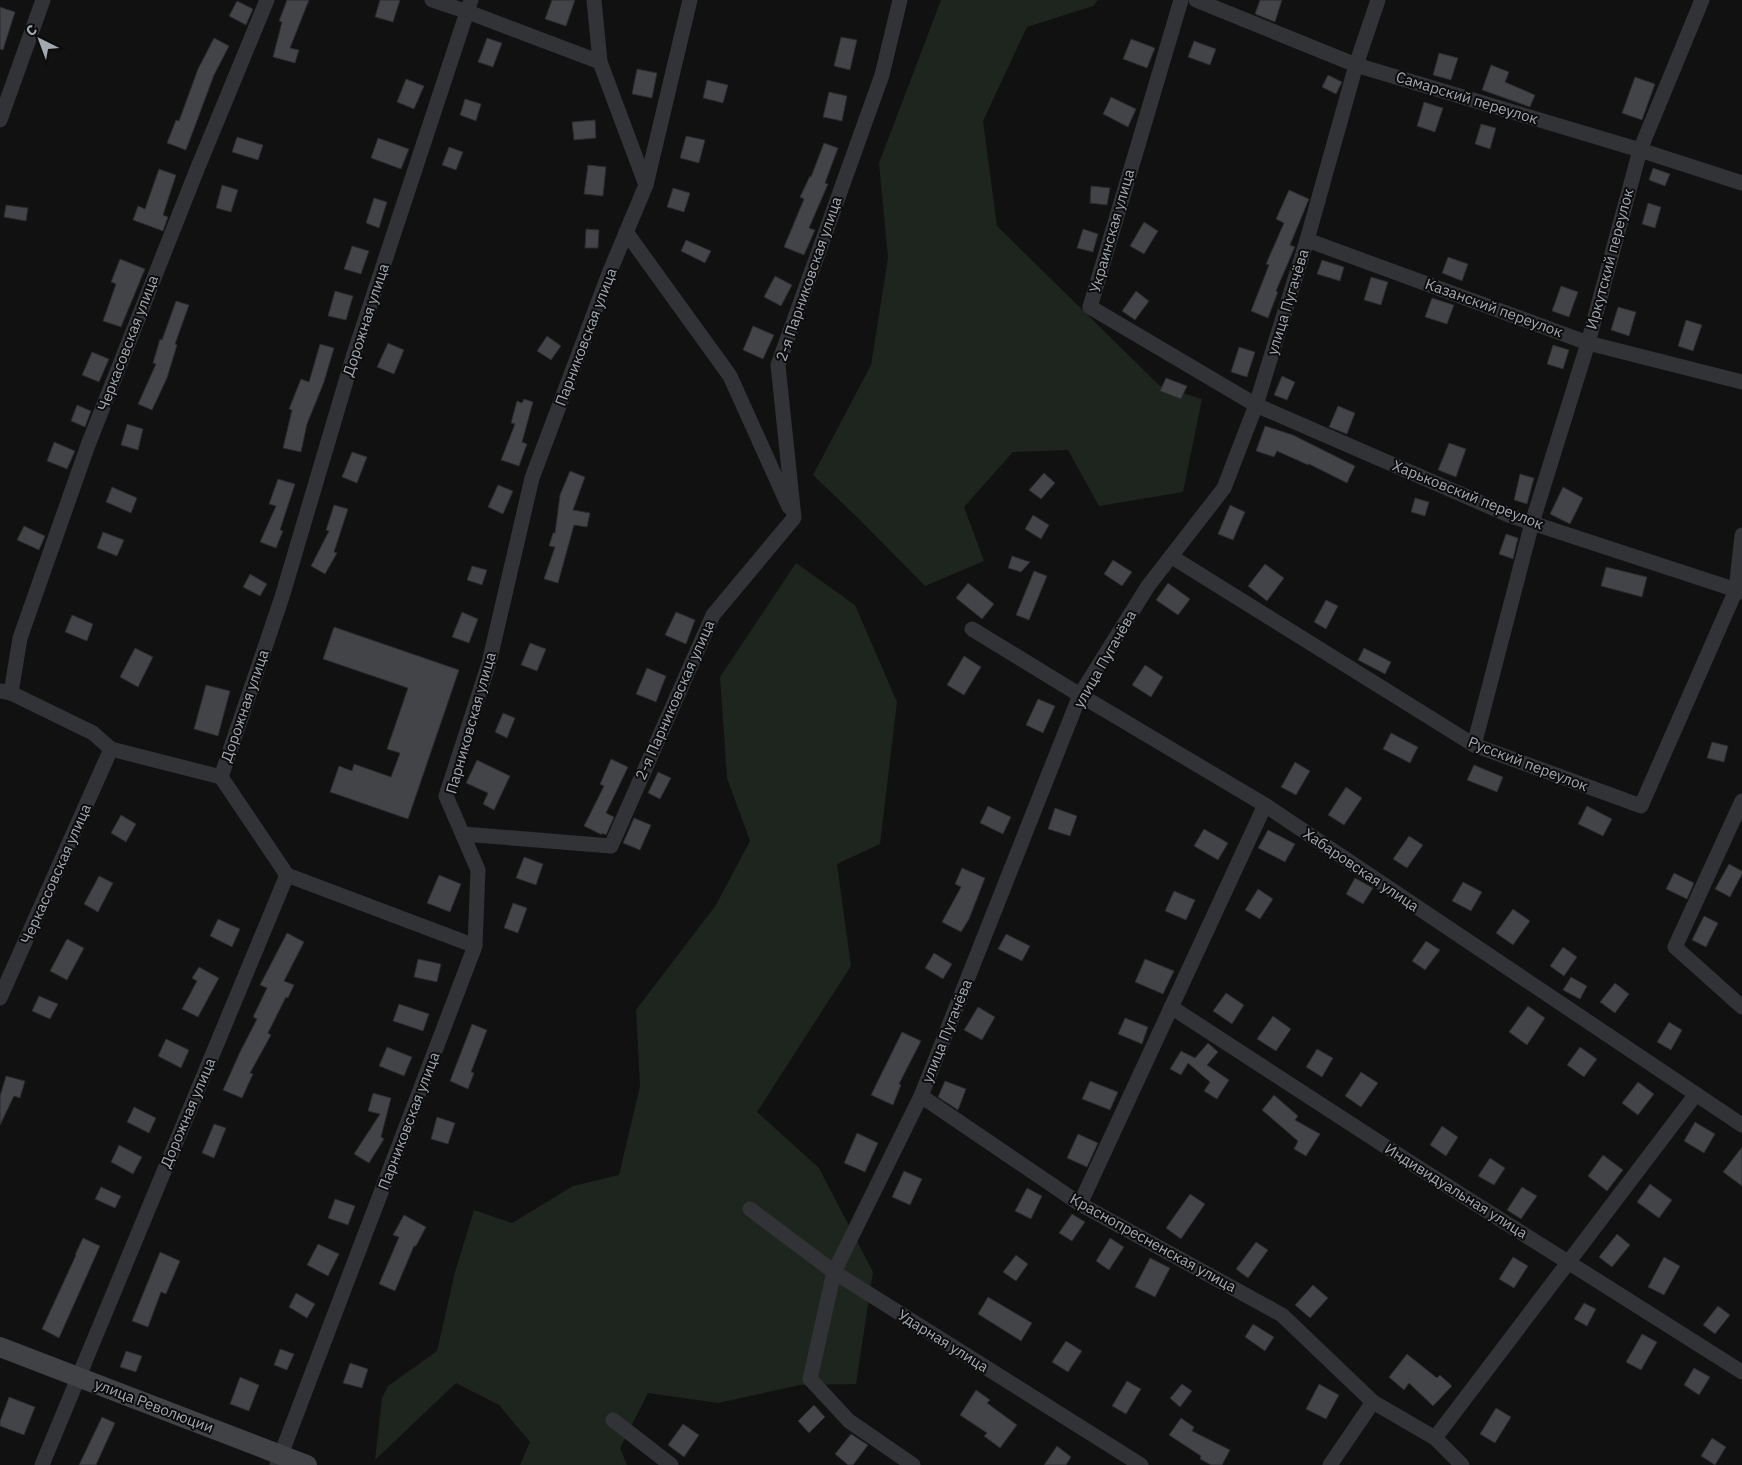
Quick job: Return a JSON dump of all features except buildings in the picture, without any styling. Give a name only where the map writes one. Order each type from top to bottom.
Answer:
[{"type":"street","points":[[0,120],[43,0]]},
{"type":"street","name":"Черкасовская улица","points":[[6,692],[20,638],[85,454],[196,172],[267,0]]},
{"type":"street","points":[[432,0],[470,6],[600,62]]},
{"type":"street","points":[[594,0],[600,62],[646,185]]},
{"type":"street","name":"Парниковская улица","points":[[280,1460],[475,946],[478,870],[446,796],[489,663],[532,478],[626,232],[646,185],[690,0]]},
{"type":"street","name":"2-я Парниковская улица","points":[[463,834],[611,846],[712,615],[794,518],[778,365],[882,75],[900,0]]},
{"type":"street","name":"Украинская улица","points":[[1181,0],[1090,307],[1256,406]]},
{"type":"street","name":"Самарский переулок","points":[[1196,0],[1356,65],[1640,150],[1742,183]]},
{"type":"street","name":"улица Пугачёва","points":[[913,1465],[849,1421],[810,1379],[834,1272],[921,1096],[1080,696],[1148,586],[1224,488],[1256,406],[1307,240],[1356,65],[1378,0]]},
{"type":"street","name":"Иркутский переулок","points":[[1474,746],[1532,523],[1588,343],[1640,150],[1702,0]]},
{"type":"street","name":"Дорожная улица","points":[[42,1465],[287,875],[221,777],[282,598],[354,354],[470,6]]},
{"type":"street","points":[[626,232],[730,376],[794,518]]},
{"type":"street","name":"Казанский переулок","points":[[1307,240],[1588,343],[1742,382]]},
{"type":"street","name":"Харьковский переулок","points":[[1256,406],[1511,516],[1739,591]]},
{"type":"street","name":"Русский переулок","points":[[1172,557],[1474,746],[1641,806],[1739,591],[1742,536]]},
{"type":"street","name":"Хабаровская улица","points":[[972,629],[1080,696],[1265,805],[1742,1125]]},
{"type":"street","points":[[6,692],[93,733],[111,749],[221,777]]},
{"type":"street","name":"Черкассовская улица","points":[[0,998],[111,749]]},
{"type":"street","points":[[1742,801],[1675,947],[1742,1007]]},
{"type":"street","points":[[1080,1204],[1265,805]]},
{"type":"street","points":[[287,875],[475,946]]},
{"type":"street","name":"Индивидуальная улица","points":[[1171,1007],[1408,1161],[1742,1372]]},
{"type":"street","points":[[1435,1438],[1696,1094]]},
{"type":"street","name":"Краснопресненская улица","points":[[921,1096],[1080,1204],[1282,1315],[1373,1402],[1435,1438],[1462,1465]]},
{"type":"street","name":"Ударная улица","points":[[750,1209],[834,1272],[1141,1465]]},
{"type":"street","name":"улица Революции","points":[[0,1347],[79,1377],[280,1460],[307,1465]]},
{"type":"street","points":[[1330,1465],[1373,1402]]},
{"type":"street","points":[[612,1420],[671,1465]]},
{"type":"shaded area","points":[[941,0],[1098,0],[1093,6],[1027,27],[983,121],[997,226],[1160,386],[1202,399],[1183,492],[1099,506],[1068,450],[1013,452],[964,507],[984,561],[925,586],[813,475],[871,365],[888,258],[879,163]]},
{"type":"shaded area","points":[[796,563],[855,605],[897,702],[880,844],[837,864],[851,966],[757,1112],[819,1168],[873,1272],[856,1384],[800,1385],[718,1403],[648,1393],[620,1448],[627,1465],[520,1465],[530,1442],[499,1405],[456,1383],[375,1460],[382,1398],[388,1386],[437,1351],[455,1272],[474,1210],[512,1223],[573,1186],[619,1175],[640,1086],[636,1010],[716,905],[750,841],[727,778],[720,677]]}]
